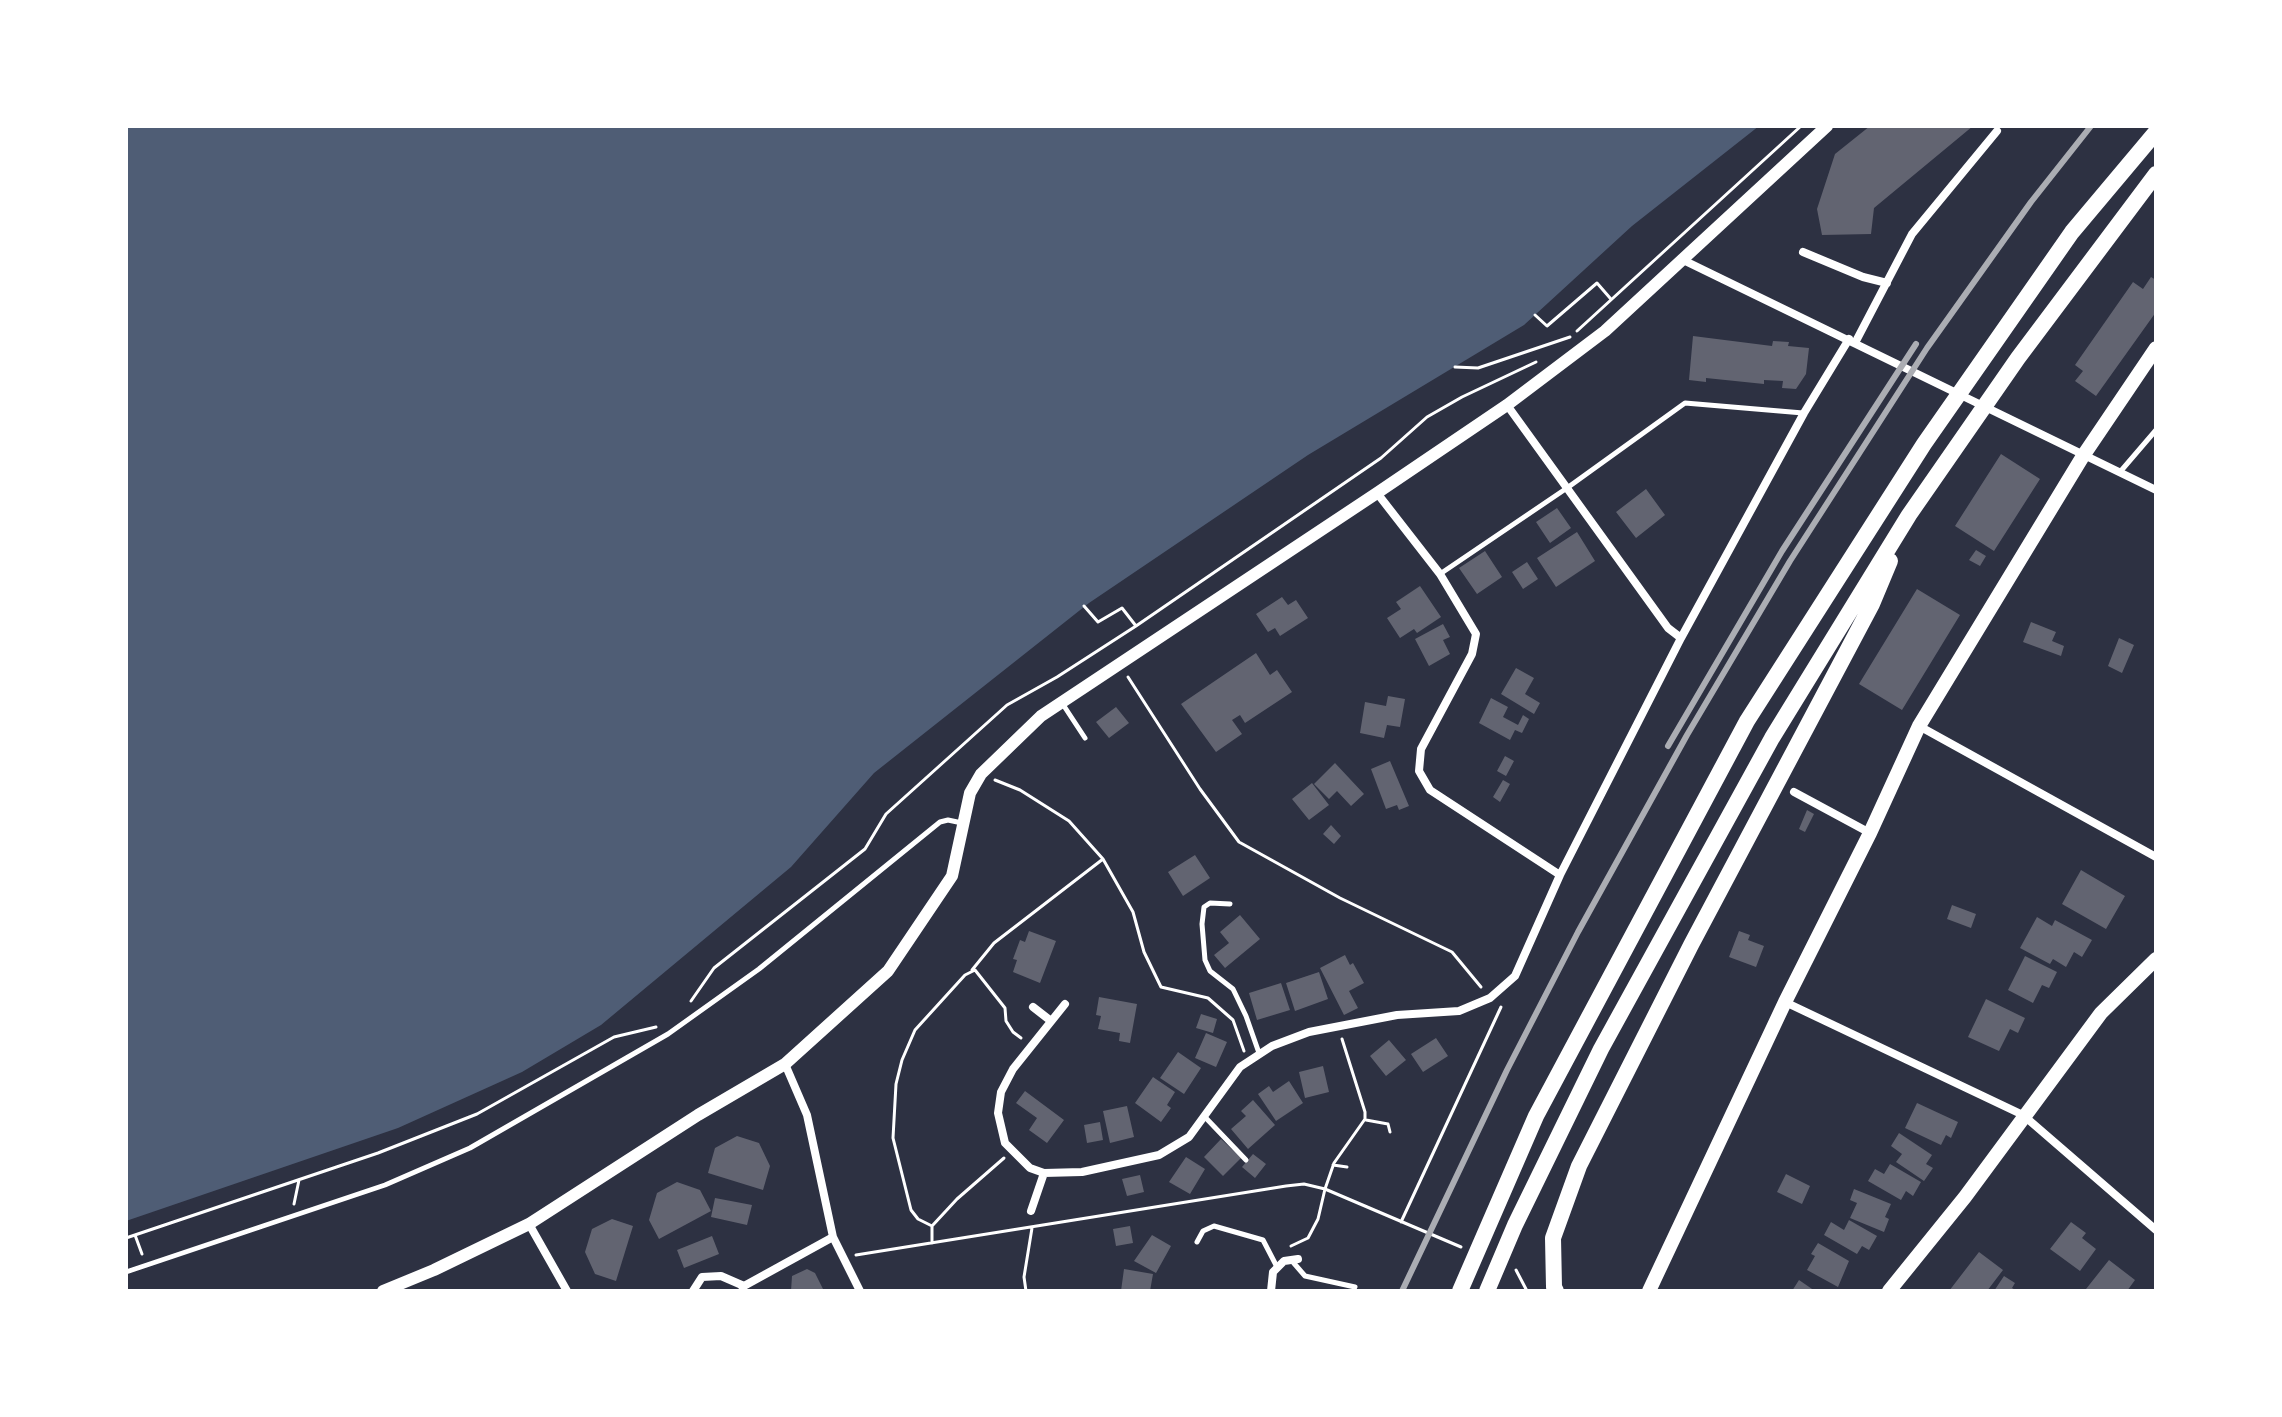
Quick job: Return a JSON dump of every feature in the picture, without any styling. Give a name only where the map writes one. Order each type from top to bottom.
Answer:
[{"type":"highway","points":[[1450,1291],[1536,1116],[1747,721],[1924,444],[2072,232],[2156,132]]},
{"type":"highway","points":[[1487,1291],[1515,1225],[1609,1035],[1772,738],[1909,515],[2018,358],[2156,174]]},
{"type":"highway","points":[[1556,1291],[1553,1238],[1579,1166],[1872,604],[1909,515]]},
{"type":"highway","points":[[1460,1291],[1536,1116]]},
{"type":"main road","points":[[1649,1291],[1919,726],[2083,456],[2156,348]]},
{"type":"main road","points":[[1889,1291],[1965,1197],[2101,1013],[2156,959]]},
{"type":"street","points":[[383,1291],[529,1224],[698,1115],[785,1064],[888,971],[952,876],[970,793],[981,774],[1041,716],[1507,405],[1605,331],[1827,126]]},
{"type":"street","points":[[1065,1004],[1031,1046],[1001,1092],[998,1113],[1005,1143],[1030,1168],[1044,1173],[1082,1172],[1159,1155],[1189,1137],[1240,1067],[1272,1046],[1309,1032],[1397,1015],[1459,1011],[1490,998],[1515,976],[1560,875],[1681,638],[1804,413],[1887,283],[1912,234],[1997,131]]},
{"type":"street","points":[[1803,252],[1863,277],[1887,283]]},
{"type":"street","points":[[1681,259],[2156,490]]},
{"type":"street","points":[[1507,405],[1668,628],[1681,638]]},
{"type":"street","points":[[1377,493],[1440,574],[1476,634],[1472,654],[1421,749],[1419,771],[1430,790],[1560,875]]},
{"type":"street","points":[[1919,726],[2156,857]]},
{"type":"street","points":[[1794,792],[1870,833]]},
{"type":"street","points":[[1785,1002],[2023,1115],[2156,1230]]},
{"type":"street","points":[[1033,1007],[1051,1021]]},
{"type":"street","points":[[785,1064],[807,1115],[833,1237],[860,1291]]},
{"type":"street","points":[[1031,1211],[1044,1173]]},
{"type":"street","points":[[529,1224],[567,1291]]},
{"type":"street","points":[[693,1291],[702,1277],[721,1276],[743,1288],[833,1237]]},
{"type":"street","points":[[1271,1291],[1273,1272],[1288,1262]]},
{"type":"lane","points":[[1440,574],[1685,403],[1804,413]]},
{"type":"lane","points":[[2119,472],[2156,430]]},
{"type":"lane","points":[[1062,702],[1085,738]]},
{"type":"lane","points":[[126,1272],[385,1185],[470,1148],[668,1034],[759,969],[940,822],[962,823]]},
{"type":"lane","points":[[1230,904],[1210,903],[1204,907],[1205,960],[1210,971],[1233,989],[1259,1054]]},
{"type":"lane","points":[[1204,1116],[1246,1160]]},
{"type":"lane","points":[[1197,1242],[1203,1231],[1214,1226],[1263,1240],[1305,1276],[1355,1287]]},
{"type":"path","points":[[1561,346],[1801,126]]},
{"type":"path","points":[[1535,315],[1547,326],[1597,283],[1610,298]]},
{"type":"path","points":[[1455,367],[1478,368],[1571,337]]},
{"type":"path","points":[[691,1002],[714,968],[865,849],[886,814],[1007,705],[1136,626],[1381,458],[1427,417],[1539,361]]},
{"type":"path","points":[[1084,606],[1098,622],[1122,608],[1136,626]]},
{"type":"path","points":[[1119,664],[1200,789],[1239,842],[1340,898],[1452,952],[1490,998]]},
{"type":"path","points":[[981,774],[1020,790],[1069,821],[1103,859],[1133,912],[1144,952],[1161,987],[1208,998],[1233,1020],[1248,1062]]},
{"type":"path","points":[[932,1226],[918,1219],[911,1210],[893,1138],[896,1084],[915,1030],[994,943],[1103,859]]},
{"type":"path","points":[[972,970],[987,982],[1005,1008],[1006,1021],[1013,1032],[1031,1046]]},
{"type":"path","points":[[843,1257],[1304,1184],[1325,1189],[1401,1222],[1502,1005]]},
{"type":"path","points":[[126,1238],[421,1137],[477,1114],[614,1037],[657,1026]]},
{"type":"path","points":[[1288,1262],[1291,1245],[1308,1238],[1318,1219],[1333,1165],[1365,1119],[1338,1027]]},
{"type":"path","points":[[1365,1119],[1388,1124],[1390,1132]]},
{"type":"path","points":[[932,1243],[932,1226],[957,1199],[1013,1150]]},
{"type":"path","points":[[1333,1165],[1347,1167]]},
{"type":"path","points":[[1026,1291],[1024,1277],[1032,1226]]},
{"type":"path","points":[[135,1235],[146,1265]]},
{"type":"path","points":[[1517,1271],[1527,1291]]},
{"type":"water","points":[[126,126],[1759,126],[1632,226],[1524,325],[1308,455],[1089,603],[874,773],[791,867],[601,1025],[522,1072],[398,1128],[126,1221]]},
{"type":"building","points":[[1870,126],[1973,126],[1874,208],[1871,234],[1822,235],[1817,209],[1835,154]]},
{"type":"building","points":[[2151,277],[2156,280],[2156,312],[2096,396],[2075,381],[2083,371],[2075,365],[2133,282],[2143,289]]},
{"type":"building","points":[[1693,336],[1772,346],[1773,341],[1789,342],[1788,346],[1809,348],[1806,374],[1796,389],[1782,388],[1783,381],[1764,380],[1764,384],[1706,378],[1706,382],[1689,380]]},
{"type":"building","points":[[2001,454],[2040,479],[1994,551],[1955,526]]},
{"type":"building","points":[[1646,489],[1665,515],[1636,538],[1616,512]]},
{"type":"building","points":[[1557,508],[1571,528],[1550,543],[1536,522]]},
{"type":"building","points":[[1577,532],[1595,561],[1556,587],[1537,558]]},
{"type":"building","points":[[1976,550],[1986,556],[1980,566],[1969,560]]},
{"type":"building","points":[[1485,551],[1502,577],[1477,594],[1459,568]]},
{"type":"building","points":[[1527,562],[1538,579],[1523,589],[1512,572]]},
{"type":"building","points":[[1420,586],[1441,617],[1417,633],[1414,629],[1400,638],[1387,618],[1401,609],[1396,602]]},
{"type":"building","points":[[1917,589],[1960,615],[1902,710],[1859,684]]},
{"type":"building","points":[[1282,597],[1288,605],[1296,600],[1308,618],[1280,636],[1275,628],[1268,632],[1256,614]]},
{"type":"building","points":[[2031,622],[2056,632],[2052,641],[2064,646],[2061,656],[2023,642]]},
{"type":"building","points":[[1443,624],[1450,637],[1443,640],[1450,654],[1429,666],[1415,639]]},
{"type":"building","points":[[2119,638],[2134,645],[2122,673],[2108,666]]},
{"type":"building","points":[[1256,653],[1270,675],[1277,670],[1292,692],[1245,723],[1240,715],[1232,720],[1242,734],[1216,752],[1181,704]]},
{"type":"building","points":[[1516,668],[1534,678],[1525,694],[1540,703],[1534,714],[1501,694]]},
{"type":"building","points":[[1388,696],[1405,699],[1400,727],[1387,725],[1384,738],[1360,733],[1365,702],[1386,706]]},
{"type":"building","points":[[1491,698],[1508,707],[1503,717],[1518,725],[1523,715],[1529,719],[1522,733],[1515,730],[1510,740],[1479,723]]},
{"type":"building","points":[[1116,707],[1129,723],[1109,738],[1096,722]]},
{"type":"building","points":[[1505,756],[1514,761],[1506,776],[1497,771]]},
{"type":"building","points":[[1390,761],[1409,806],[1399,810],[1397,805],[1386,809],[1371,769]]},
{"type":"building","points":[[1335,763],[1364,794],[1351,806],[1337,791],[1329,799],[1314,784]]},
{"type":"building","points":[[1503,780],[1510,784],[1500,802],[1493,797]]},
{"type":"building","points":[[1312,783],[1329,805],[1309,820],[1292,799]]},
{"type":"building","points":[[1807,810],[1814,814],[1805,832],[1799,829]]},
{"type":"building","points":[[1331,825],[1341,836],[1334,844],[1323,834]]},
{"type":"building","points":[[1195,855],[1210,878],[1183,896],[1168,872]]},
{"type":"building","points":[[2081,870],[2125,896],[2106,929],[2062,904]]},
{"type":"building","points":[[1952,905],[1976,914],[1971,928],[1947,919]]},
{"type":"building","points":[[1240,915],[1260,939],[1225,968],[1214,955],[1229,943],[1220,932]]},
{"type":"building","points":[[2037,917],[2052,926],[2055,920],[2092,940],[2082,957],[2074,952],[2066,967],[2053,959],[2050,964],[2020,948]]},
{"type":"building","points":[[1029,931],[1056,941],[1040,983],[1013,972],[1017,960],[1013,959],[1020,940],[1025,942]]},
{"type":"building","points":[[1739,931],[1750,935],[1748,940],[1764,946],[1756,967],[1729,957]]},
{"type":"building","points":[[1345,955],[1364,983],[1349,991],[1358,1008],[1344,1015],[1320,968]]},
{"type":"building","points":[[2025,956],[2057,972],[2049,988],[2042,985],[2033,1003],[2008,990]]},
{"type":"building","points":[[1319,972],[1328,999],[1295,1011],[1286,983]]},
{"type":"building","points":[[1281,983],[1290,1010],[1257,1020],[1249,993]]},
{"type":"building","points":[[1099,997],[1137,1004],[1130,1043],[1119,1041],[1120,1033],[1098,1029],[1101,1016],[1096,1015]]},
{"type":"building","points":[[1986,999],[2025,1018],[2018,1033],[2010,1029],[1999,1051],[1968,1037]]},
{"type":"building","points":[[1201,1014],[1217,1019],[1213,1033],[1196,1028]]},
{"type":"building","points":[[1206,1033],[1227,1042],[1216,1067],[1195,1058]]},
{"type":"building","points":[[1436,1038],[1448,1056],[1423,1072],[1411,1054]]},
{"type":"building","points":[[1389,1040],[1406,1060],[1386,1076],[1370,1056]]},
{"type":"building","points":[[1178,1052],[1201,1068],[1184,1094],[1160,1078]]},
{"type":"building","points":[[1323,1066],[1329,1092],[1305,1098],[1299,1072]]},
{"type":"building","points":[[1153,1077],[1175,1092],[1167,1105],[1171,1108],[1161,1122],[1135,1103]]},
{"type":"building","points":[[1289,1081],[1303,1103],[1276,1121],[1258,1094],[1269,1086],[1273,1092]]},
{"type":"building","points":[[1025,1091],[1064,1120],[1047,1143],[1029,1130],[1037,1118],[1016,1103]]},
{"type":"building","points":[[1253,1100],[1275,1125],[1248,1149],[1231,1129],[1246,1116],[1241,1111]]},
{"type":"building","points":[[1917,1103],[1958,1122],[1951,1138],[1946,1135],[1941,1145],[1905,1128]]},
{"type":"building","points":[[1127,1106],[1134,1137],[1110,1143],[1103,1111]]},
{"type":"building","points":[[1100,1122],[1103,1140],[1087,1143],[1084,1125]]},
{"type":"building","points":[[1899,1133],[1932,1155],[1926,1164],[1933,1168],[1924,1181],[1896,1162],[1902,1154],[1891,1146]]},
{"type":"building","points":[[737,1136],[759,1143],[770,1166],[763,1190],[708,1173],[715,1148]]},
{"type":"building","points":[[1221,1139],[1241,1158],[1223,1176],[1204,1157]]},
{"type":"building","points":[[1253,1154],[1266,1164],[1255,1178],[1242,1167]]},
{"type":"building","points":[[1186,1157],[1205,1169],[1190,1194],[1169,1182]]},
{"type":"building","points":[[1890,1164],[1921,1182],[1913,1196],[1906,1191],[1901,1200],[1868,1181],[1875,1169],[1884,1174]]},
{"type":"building","points":[[1786,1174],[1810,1186],[1802,1204],[1777,1192]]},
{"type":"building","points":[[1140,1175],[1144,1192],[1127,1196],[1122,1179]]},
{"type":"building","points":[[677,1182],[700,1190],[711,1211],[659,1239],[649,1220],[657,1193]]},
{"type":"building","points":[[1854,1189],[1891,1204],[1885,1217],[1889,1219],[1884,1232],[1850,1218],[1857,1203],[1850,1200]]},
{"type":"building","points":[[715,1198],[752,1205],[747,1225],[711,1217]]},
{"type":"building","points":[[612,1219],[633,1226],[616,1281],[595,1274],[585,1252],[592,1229]]},
{"type":"building","points":[[1849,1220],[1877,1236],[1869,1250],[1862,1246],[1857,1254],[1824,1235],[1831,1222],[1844,1230]]},
{"type":"building","points":[[2071,1222],[2086,1233],[2082,1238],[2096,1249],[2080,1271],[2050,1249]]},
{"type":"building","points":[[1130,1226],[1133,1243],[1116,1246],[1113,1229]]},
{"type":"building","points":[[1152,1235],[1171,1246],[1156,1273],[1134,1261]]},
{"type":"building","points":[[712,1236],[719,1254],[684,1268],[677,1250]]},
{"type":"building","points":[[1818,1243],[1849,1261],[1838,1287],[1807,1270]]},
{"type":"building","points":[[1979,1252],[2003,1270],[1987,1291],[1949,1291]]},
{"type":"building","points":[[2109,1260],[2135,1280],[2127,1291],[2088,1291],[2086,1289]]},
{"type":"building","points":[[807,1269],[815,1273],[824,1291],[791,1291],[792,1276]]},
{"type":"building","points":[[1124,1269],[1153,1274],[1150,1291],[1121,1291]]},
{"type":"building","points":[[2004,1276],[2015,1283],[2012,1288],[2017,1291],[1994,1291]]},
{"type":"building","points":[[1799,1280],[1815,1291],[1792,1291]]},
{"type":"railway","points":[[1402,1291],[1507,1070],[1578,932],[1687,735],[1790,561],[1927,348],[2031,202],[2091,126]]},
{"type":"railway","points":[[1668,746],[1782,551],[1916,344]]}]
